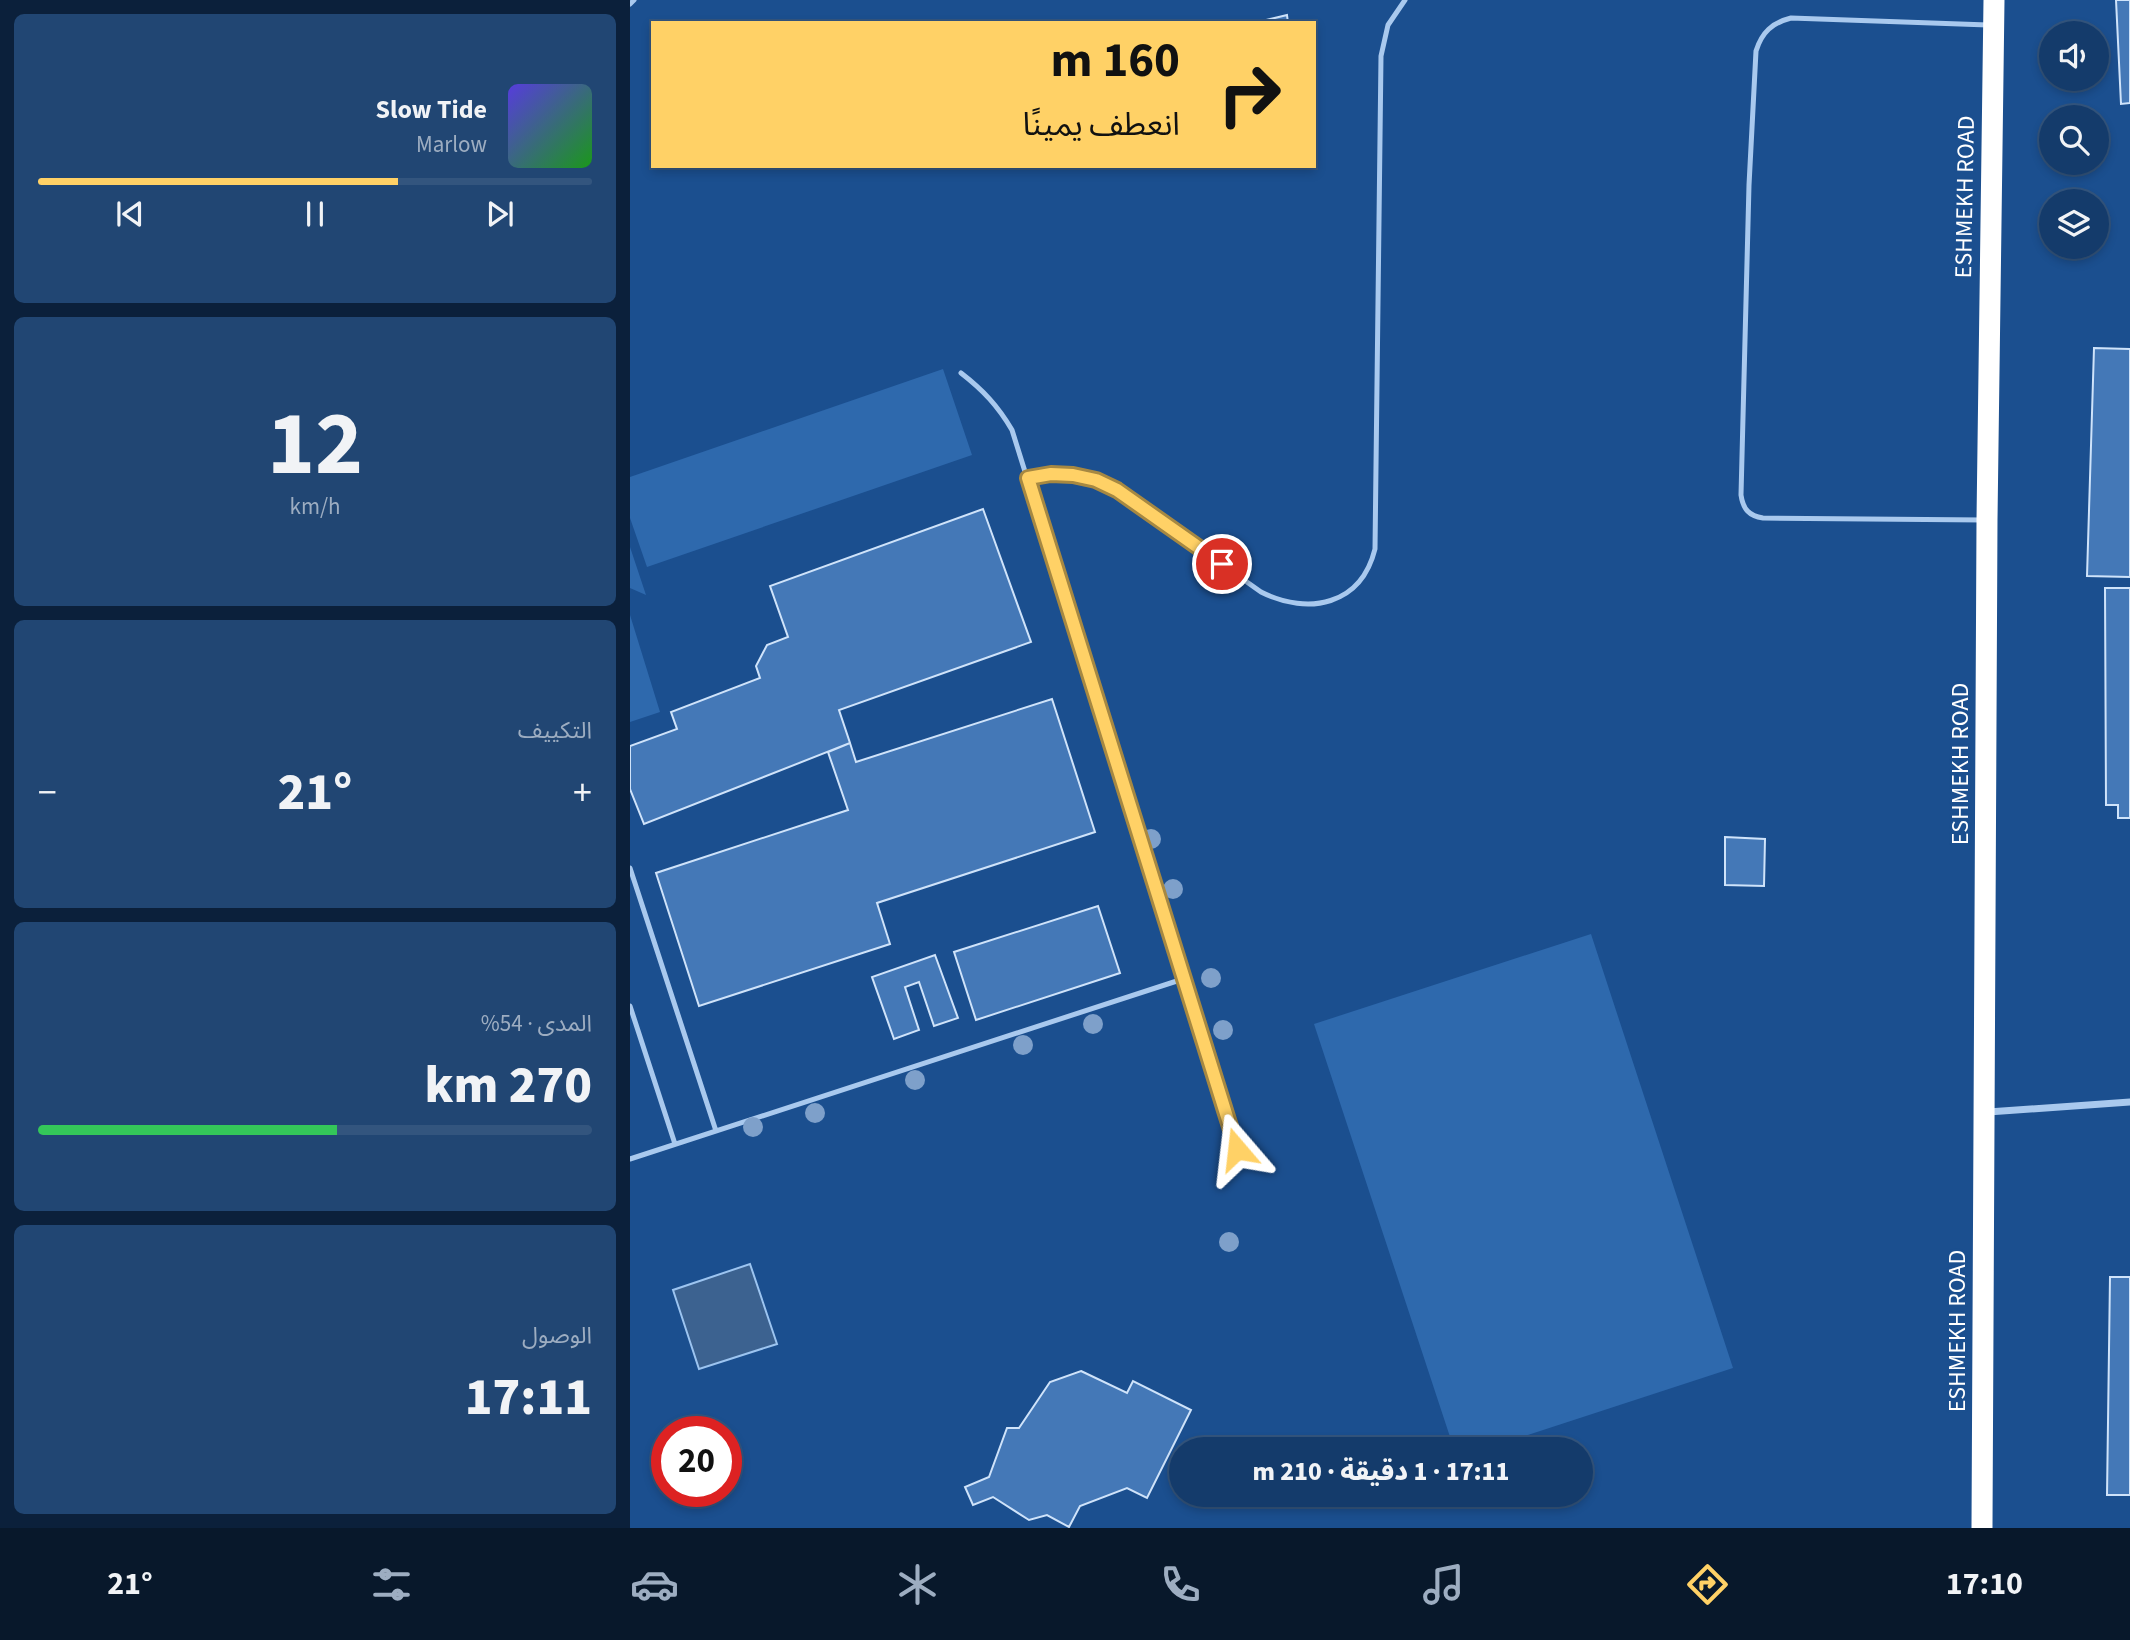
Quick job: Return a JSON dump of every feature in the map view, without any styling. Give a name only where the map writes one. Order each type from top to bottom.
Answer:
[{"type":"highway","name":"ESHMEKH ROAD","points":[[1982,1528],[1987,520],[1994,0]]},
{"type":"street","points":[[1986,1113],[2130,1102]]},
{"type":"lane","points":[[630,4],[634,0]]},
{"type":"lane","points":[[1028,478],[1051,474],[1073,475],[1096,480],[1117,490],[1261,592],[1280,602],[1301,606],[1341,596],[1358,583],[1371,567],[1375,549],[1381,56],[1388,25],[1405,0]]},
{"type":"lane","points":[[1987,520],[1763,517],[1746,510],[1741,495],[1749,185],[1756,51],[1760,39],[1768,29],[1791,18],[1993,26]]},
{"type":"lane","points":[[961,373],[982,389],[999,408],[1012,430],[1237,1149]]},
{"type":"lane","points":[[630,868],[716,1131]]},
{"type":"lane","points":[[630,1159],[1183,979]]},
{"type":"lane","points":[[630,1006],[675,1144]]},
{"type":"shaded area","points":[[943,369],[972,455],[647,567],[630,518],[630,477]]},
{"type":"shaded area","points":[[630,547],[646,595],[630,588]]},
{"type":"shaded area","points":[[630,615],[660,712],[630,722]]},
{"type":"shaded area","points":[[1591,934],[1733,1368],[1522,1437],[1450,1437],[1314,1024]]},
{"type":"shaded area","points":[[750,1264],[777,1344],[699,1369],[673,1290]]},
{"type":"building","points":[[2116,0],[2130,0],[2130,103],[2121,104]]},
{"type":"building","points":[[1287,15],[1288,21],[1262,21]]},
{"type":"building","points":[[2094,348],[2130,349],[2130,577],[2087,576]]},
{"type":"building","points":[[983,509],[1031,642],[839,710],[850,743],[644,824],[630,789],[630,746],[677,729],[671,712],[760,678],[756,666],[767,645],[788,637],[770,586]]},
{"type":"building","points":[[2105,588],[2130,588],[2130,818],[2118,818],[2118,805],[2106,805]]},
{"type":"building","points":[[1052,699],[1095,832],[877,903],[890,944],[699,1006],[656,873],[848,810],[828,752],[850,743],[856,762]]},
{"type":"building","points":[[1725,837],[1765,839],[1764,886],[1725,885]]},
{"type":"building","points":[[1098,906],[1120,973],[976,1020],[954,952]]},
{"type":"building","points":[[935,955],[958,1018],[934,1026],[919,982],[905,987],[919,1030],[894,1039],[872,977]]},
{"type":"building","points":[[2110,1277],[2130,1277],[2130,1495],[2107,1495]]},
{"type":"building","points":[[1081,1371],[1127,1393],[1133,1381],[1191,1410],[1178,1437],[1169,1437],[1169,1454],[1147,1498],[1127,1488],[1080,1506],[1069,1527],[1047,1515],[1029,1520],[993,1497],[973,1505],[965,1487],[989,1477],[1007,1428],[1019,1428],[1050,1382]]},
{"type":"route","points":[[1222,564],[1136,502],[1096,480],[1051,474],[1028,478],[1237,1149]]}]
